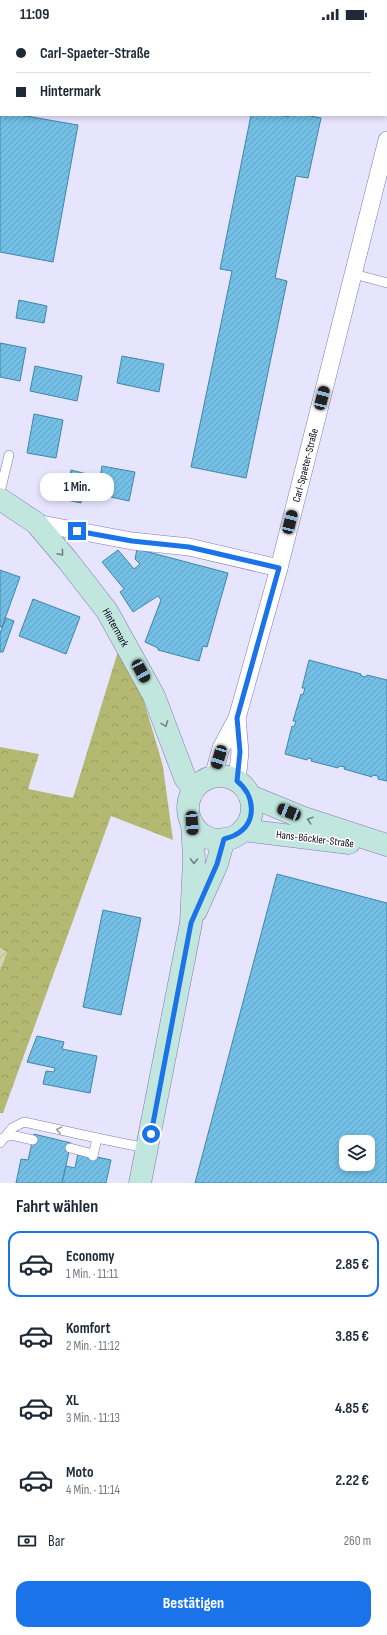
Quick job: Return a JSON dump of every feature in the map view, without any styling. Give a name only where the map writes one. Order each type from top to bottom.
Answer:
[{"type":"main road","name":"Hintermark","points":[[0,499],[36,523],[107,611],[154,696],[185,778],[194,789]]},
{"type":"main road","points":[[140,1183],[148,1149],[191,923],[194,859],[192,823],[188,806],[190,797],[194,789],[203,781],[213,777],[222,776],[243,788]]},
{"type":"main road","name":"Carl-Spaeter-Straße","points":[[243,788],[252,808],[250,819],[243,830]]},
{"type":"main road","name":"Hans-Böckler-Straße","points":[[243,788],[301,817],[387,846]]},
{"type":"main road","points":[[192,823],[197,830],[205,836],[214,839],[224,839],[234,836],[243,830]]},
{"type":"main road","name":"Hans-Böckler-Straße","points":[[243,830],[387,846]]},
{"type":"main road","points":[[191,923],[217,864],[224,839]]},
{"type":"street","name":"Carl-Spaeter-Straße","points":[[213,777],[221,748],[237,718],[279,568],[386,148]]},
{"type":"street","name":"Hintermark","points":[[36,523],[132,541],[189,547],[279,568]]},
{"type":"street","name":"Carl-Spaeter-Straße","points":[[237,718],[243,788]]},
{"type":"lane","points":[[354,274],[387,283]]},
{"type":"lane","points":[[0,492],[9,455]]},
{"type":"lane","points":[[1,1141],[12,1128],[24,1122],[148,1149]]},
{"type":"lane","points":[[1,1141],[11,1135],[33,1140]]},
{"type":"lane","points":[[70,1148],[93,1155],[97,1138]]},
{"type":"green space","points":[[119,648],[139,685],[159,752],[163,767],[173,840],[111,816],[3,1113],[0,1113],[0,970],[7,952],[0,948],[0,747],[39,754],[28,789],[73,798]]},
{"type":"green space","points":[[0,948],[7,952],[0,970]]},
{"type":"building","points":[[0,116],[26,116],[78,125],[53,262],[0,252]]},
{"type":"building","points":[[251,116],[310,116],[321,118],[308,178],[296,176],[275,278],[287,281],[246,478],[191,467],[232,271],[220,269]]},
{"type":"building","points":[[19,300],[47,306],[44,323],[16,318]]},
{"type":"building","points":[[0,343],[26,348],[20,381],[0,377]]},
{"type":"building","points":[[122,356],[164,364],[159,392],[117,383]]},
{"type":"building","points":[[35,366],[82,376],[77,401],[30,391]]},
{"type":"building","points":[[34,414],[63,420],[56,458],[27,453]]},
{"type":"building","points":[[102,466],[135,472],[129,501],[97,494]]},
{"type":"building","points":[[71,470],[87,474],[81,503],[53,497],[57,477],[69,480]]},
{"type":"building","points":[[137,549],[228,573],[207,647],[203,646],[199,661],[158,650],[158,648],[145,642],[161,600],[158,596],[133,612],[120,592],[124,589],[102,562],[118,550],[134,569],[140,564],[135,559]]},
{"type":"building","points":[[0,570],[20,577],[2,627],[0,627]]},
{"type":"building","points":[[33,599],[80,617],[66,654],[19,636]]},
{"type":"building","points":[[6,618],[14,621],[3,652],[0,652],[0,633]]},
{"type":"building","points":[[309,660],[361,674],[361,676],[366,677],[367,675],[387,680],[387,781],[378,779],[378,776],[372,775],[372,777],[344,769],[345,767],[339,766],[338,768],[311,761],[312,759],[308,758],[307,760],[285,754],[292,726],[294,727],[296,721],[293,721],[301,694],[303,695],[305,688],[302,688]]},
{"type":"building","points":[[277,874],[387,903],[387,1183],[195,1183]]},
{"type":"building","points":[[103,910],[141,918],[121,1015],[83,1007]]},
{"type":"building","points":[[37,1036],[64,1042],[62,1049],[97,1056],[90,1093],[43,1084],[46,1071],[54,1072],[55,1068],[27,1062]]},
{"type":"building","points":[[34,1134],[71,1143],[62,1183],[16,1183],[21,1159],[28,1160]]},
{"type":"building","points":[[78,1153],[111,1160],[106,1183],[62,1183],[66,1166],[75,1168]]},
{"type":"route","points":[[77,531],[132,541],[189,547],[279,568],[237,718],[240,752],[237,781],[250,796],[252,808],[250,819],[243,830],[234,836],[224,839],[217,864],[191,923],[151,1134]]}]
